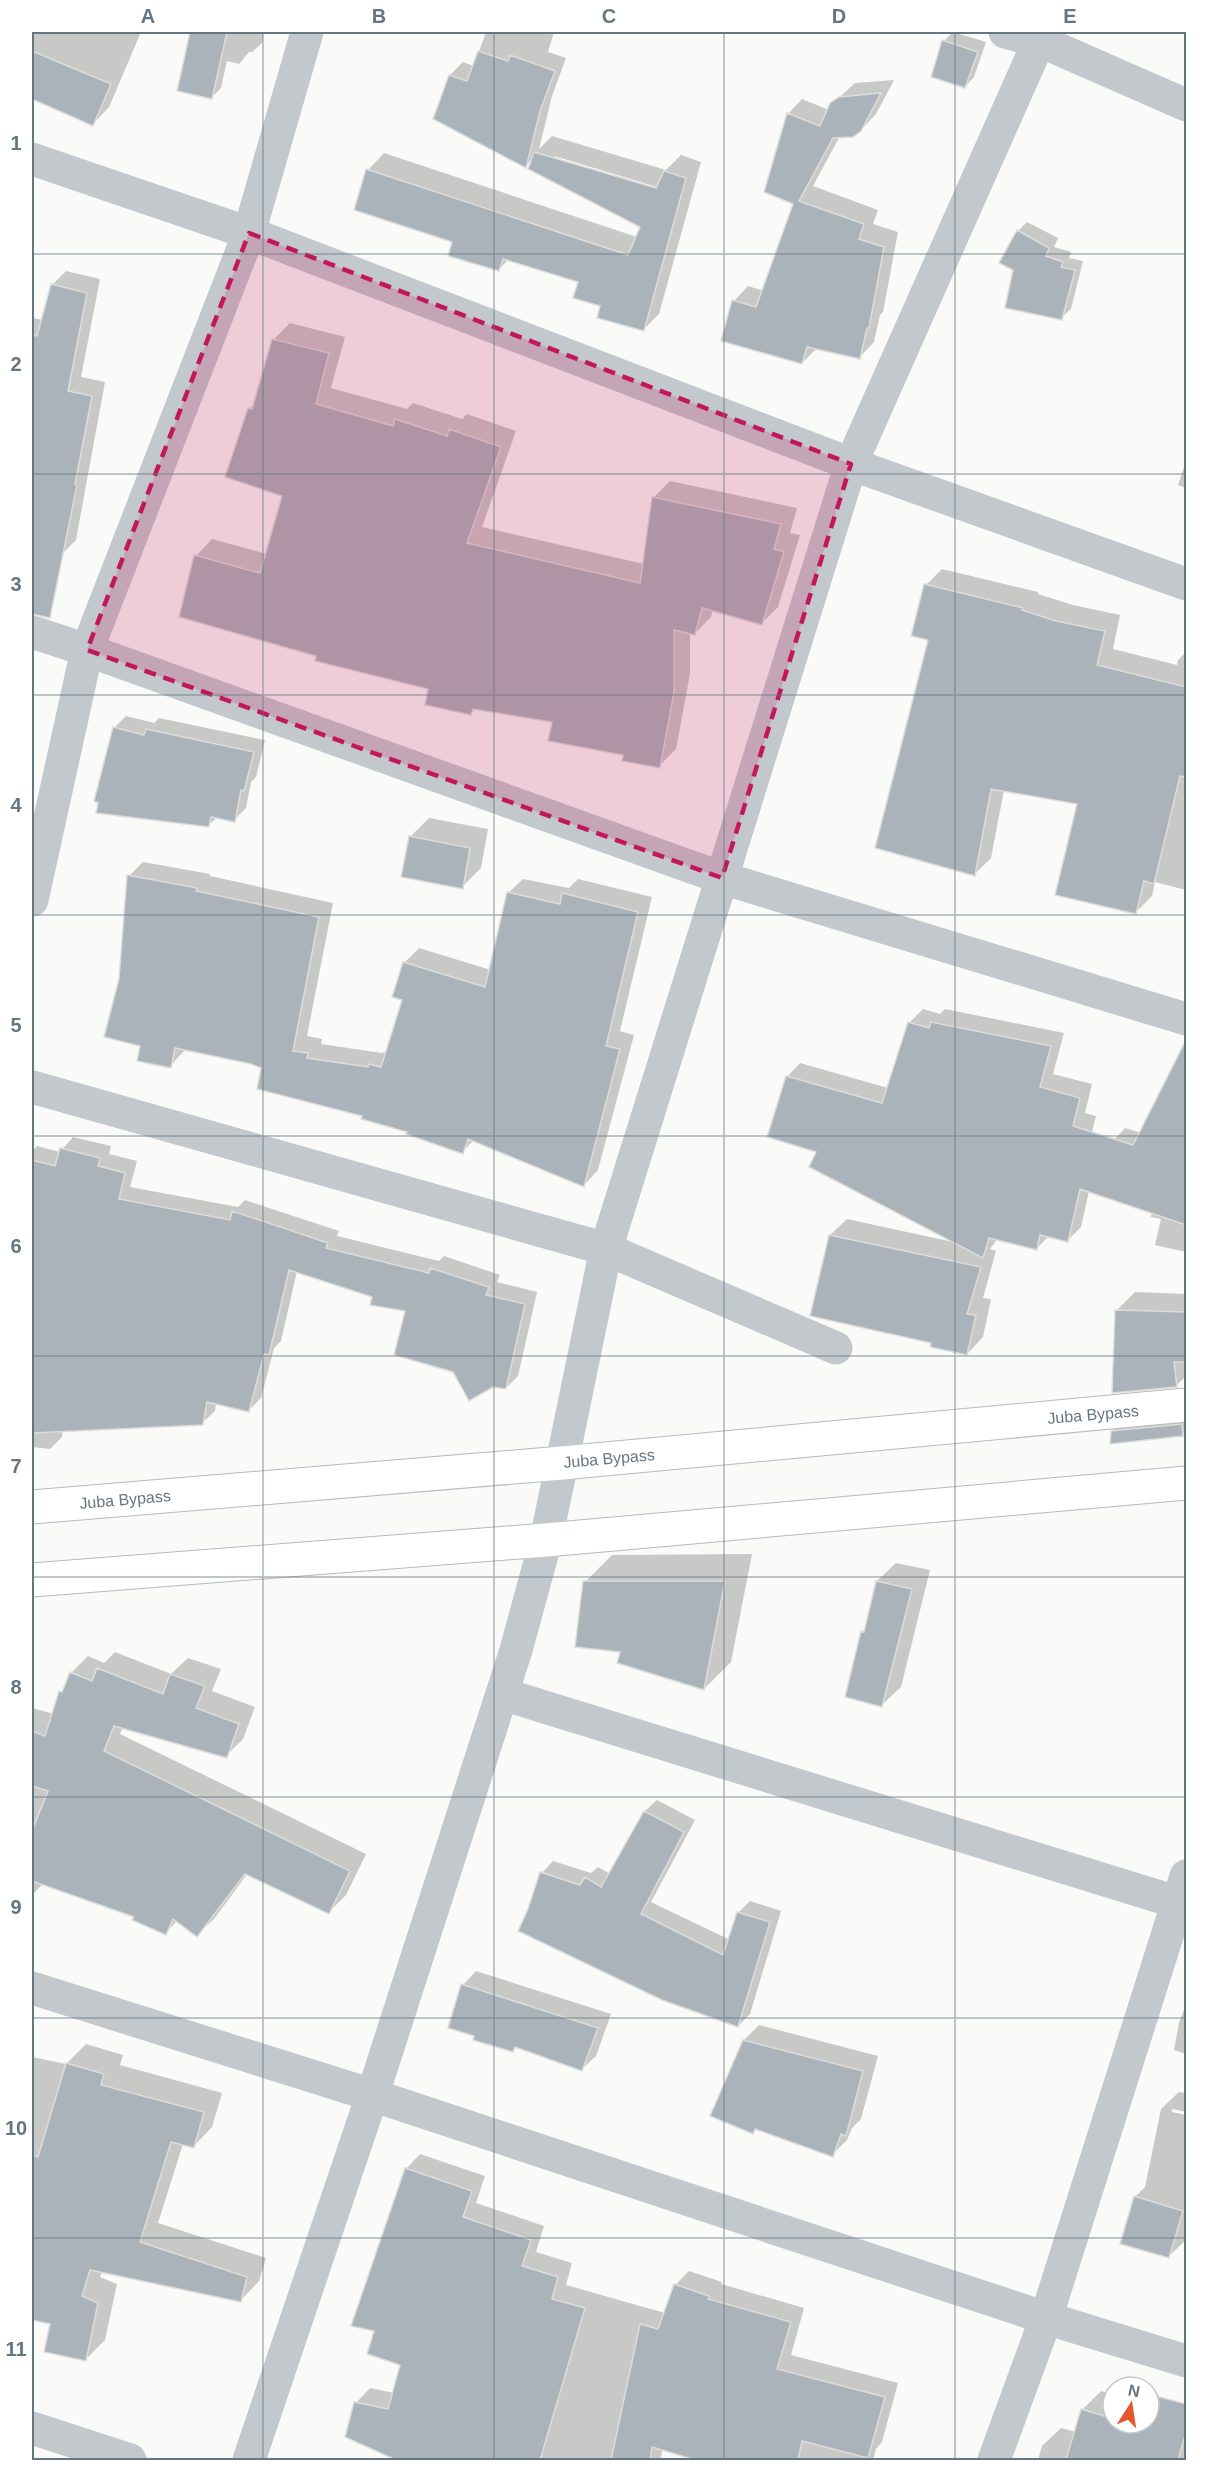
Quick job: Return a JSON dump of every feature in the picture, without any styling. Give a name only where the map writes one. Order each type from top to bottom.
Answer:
[{"type":"main road","name":"Juba Bypass","points":[[32,1507],[562,1463],[1186,1405]]},
{"type":"main road","points":[[32,1580],[546,1540],[1186,1483]]},
{"type":"street","points":[[32,900],[87,650],[249,233],[307,32]]},
{"type":"street","points":[[1005,32],[1041,36],[1186,105]]},
{"type":"street","points":[[249,2460],[372,2095],[502,1694],[546,1540],[606,1249],[850,464],[1041,36]]},
{"type":"street","points":[[32,159],[249,233],[850,464],[1186,584]]},
{"type":"street","points":[[32,632],[722,878],[1186,1018]]},
{"type":"street","points":[[32,1088],[606,1249],[836,1348]]},
{"type":"street","points":[[502,1694],[1184,1894],[1046,2318],[994,2460]]},
{"type":"street","points":[[32,1988],[372,2095],[1046,2318],[1186,2361]]},
{"type":"street","points":[[32,2428],[130,2460]]},
{"type":"highlighted area","points":[[249,233],[851,464],[722,878],[87,650]]},
{"type":"building","points":[[190,32],[227,32],[212,99],[177,91]]},
{"type":"building","points":[[942,40],[978,52],[965,88],[931,77]]},
{"type":"building","points":[[32,51],[111,84],[93,126],[32,99]]},
{"type":"building","points":[[478,51],[508,61],[510,55],[555,71],[540,111],[526,168],[433,119],[449,75],[467,81]]},
{"type":"building","points":[[881,93],[861,131],[853,137],[833,138],[799,201],[864,224],[859,239],[884,247],[869,328],[867,328],[860,359],[807,347],[802,364],[721,341],[732,300],[756,307],[793,204],[764,192],[787,113],[820,126],[830,103],[839,97]]},
{"type":"building","points":[[534,152],[656,188],[664,171],[686,178],[644,331],[597,318],[600,306],[573,298],[578,282],[503,259],[499,271],[448,256],[452,242],[354,210],[366,169],[628,255],[640,227],[528,169]]},
{"type":"building","points":[[1017,230],[1049,248],[1046,256],[1063,262],[1061,267],[1075,270],[1062,320],[1005,308],[1013,270],[999,263]]},
{"type":"building","points":[[51,284],[87,293],[68,391],[92,396],[75,484],[77,485],[50,618],[32,614],[32,334],[37,336]]},
{"type":"building","points":[[272,339],[329,353],[316,404],[393,426],[395,419],[447,436],[449,429],[501,447],[467,543],[640,583],[652,497],[781,524],[774,549],[784,552],[762,625],[702,608],[695,635],[674,630],[674,692],[660,768],[622,761],[623,755],[548,741],[552,722],[473,709],[471,715],[425,705],[428,689],[315,661],[316,656],[179,617],[194,555],[260,573],[282,496],[225,477],[248,408],[252,409]]},
{"type":"building","points":[[924,584],[1023,608],[1022,610],[1056,621],[1105,631],[1097,665],[1186,687],[1186,777],[1180,776],[1154,884],[1144,881],[1136,914],[1055,895],[1077,804],[991,789],[975,876],[875,848],[928,640],[911,636]]},
{"type":"building","points":[[113,727],[144,735],[146,729],[254,752],[244,791],[241,790],[235,822],[211,817],[209,827],[96,813],[98,803],[94,801]]},
{"type":"building","points":[[409,836],[470,848],[463,889],[401,877]]},
{"type":"building","points":[[127,875],[197,888],[196,891],[319,917],[293,1051],[308,1053],[307,1058],[368,1067],[369,1064],[381,1067],[402,1000],[392,997],[403,962],[485,987],[507,892],[560,904],[562,893],[638,912],[606,1046],[620,1049],[584,1187],[468,1139],[463,1154],[406,1134],[407,1132],[361,1119],[362,1116],[257,1089],[261,1068],[251,1064],[175,1048],[171,1068],[137,1061],[140,1046],[104,1037],[119,979]]},
{"type":"building","points":[[908,1022],[929,1028],[931,1022],[1051,1046],[1040,1087],[1080,1098],[1073,1126],[1133,1145],[1186,1040],[1186,1225],[1080,1189],[1068,1242],[1040,1235],[1037,1250],[989,1238],[983,1258],[809,1167],[816,1152],[767,1137],[786,1076],[882,1103]]},
{"type":"building","points":[[60,1148],[100,1158],[98,1166],[125,1173],[119,1199],[230,1220],[232,1211],[328,1243],[326,1248],[429,1273],[430,1268],[489,1287],[486,1295],[525,1304],[506,1389],[493,1387],[469,1401],[453,1372],[394,1355],[405,1311],[370,1305],[372,1297],[289,1270],[269,1355],[264,1354],[249,1412],[207,1402],[203,1425],[32,1433],[32,1160],[55,1166]]},
{"type":"building","points":[[829,1235],[981,1267],[967,1314],[976,1315],[967,1355],[930,1347],[931,1343],[810,1316]]},
{"type":"building","points":[[1115,1310],[1186,1312],[1185,1362],[1174,1362],[1177,1387],[1112,1393]]},
{"type":"building","points":[[1182,1424],[1183,1436],[1110,1444],[1111,1431]]},
{"type":"building","points":[[583,1581],[725,1581],[704,1690],[617,1663],[620,1652],[575,1647]]},
{"type":"building","points":[[876,1581],[912,1589],[882,1707],[845,1697]]},
{"type":"building","points":[[97,1668],[163,1694],[170,1674],[205,1686],[196,1708],[239,1724],[227,1758],[114,1726],[104,1751],[350,1871],[329,1914],[245,1874],[197,1937],[173,1919],[166,1935],[132,1920],[134,1917],[32,1881],[32,1831],[48,1791],[32,1786],[32,1731],[45,1736],[59,1691],[62,1692],[70,1672],[92,1681]]},
{"type":"building","points":[[644,1811],[684,1832],[641,1914],[723,1955],[737,1912],[770,1922],[738,2027],[662,2000],[518,1931],[540,1872],[580,1885],[585,1877],[601,1887]]},
{"type":"building","points":[[461,1984],[598,2028],[582,2071],[515,2047],[513,2052],[473,2040],[474,2036],[448,2028]]},
{"type":"building","points":[[743,2040],[863,2071],[846,2136],[841,2134],[833,2157],[755,2129],[753,2134],[710,2116]]},
{"type":"building","points":[[66,2063],[104,2074],[101,2085],[204,2112],[194,2148],[171,2142],[140,2242],[247,2277],[241,2302],[90,2270],[82,2296],[98,2303],[86,2361],[44,2352],[50,2324],[32,2320],[32,2155],[38,2157]]},
{"type":"building","points":[[405,2168],[472,2191],[463,2217],[531,2240],[522,2266],[558,2277],[552,2299],[585,2308],[540,2460],[396,2460],[345,2437],[354,2402],[388,2409],[400,2365],[367,2354],[374,2331],[351,2326]]},
{"type":"building","points":[[1134,2196],[1183,2211],[1169,2258],[1120,2244]]},
{"type":"building","points":[[674,2284],[709,2296],[708,2299],[791,2322],[777,2369],[885,2397],[868,2458],[802,2441],[798,2460],[695,2460],[652,2447],[650,2460],[611,2460],[640,2324],[658,2329]]},
{"type":"building","points":[[1161,2397],[1186,2404],[1186,2432],[1178,2460],[1066,2460],[1081,2409],[1101,2415],[1101,2435],[1161,2435]]}]
